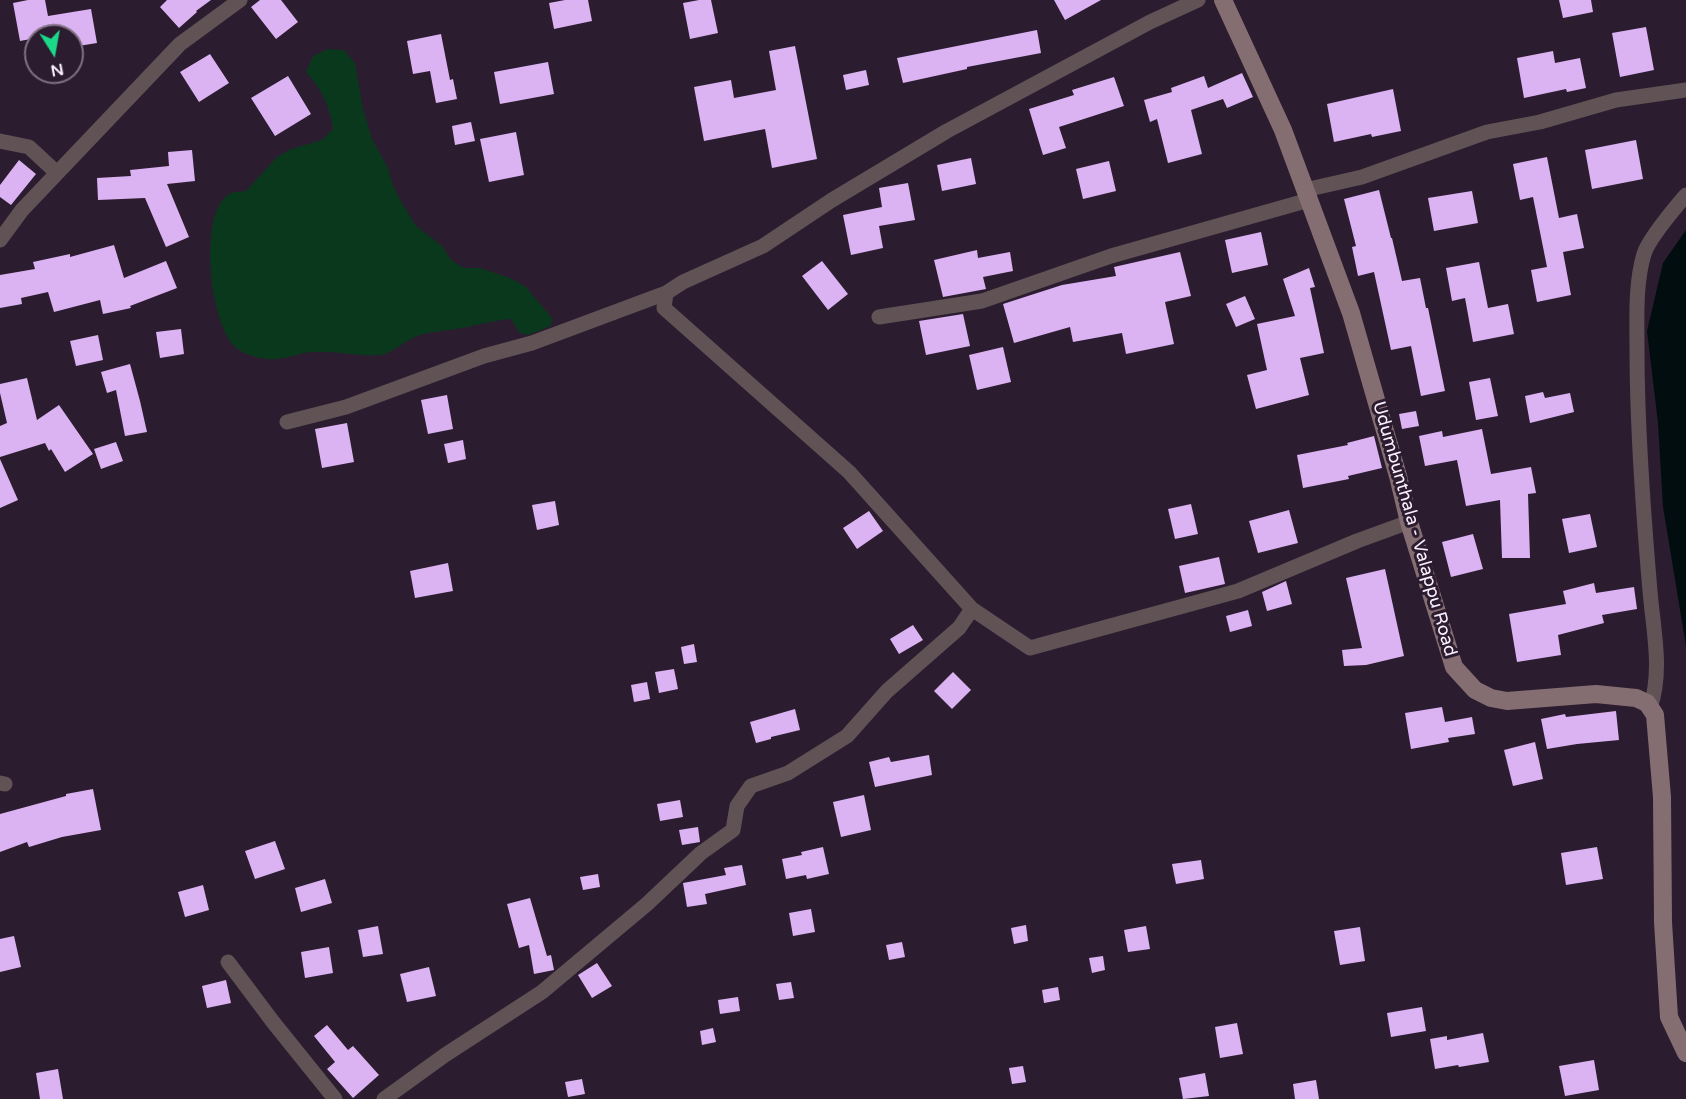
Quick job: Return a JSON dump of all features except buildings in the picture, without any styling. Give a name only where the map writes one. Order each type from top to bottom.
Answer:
[{"type":"main road","name":"Udumbunthala - Valappu Road","points":[[1223,0],[1283,130],[1351,313],[1409,522],[1454,667],[1475,690],[1491,698],[1507,701],[1596,694],[1636,698],[1647,703],[1650,708]]},
{"type":"main road","points":[[1650,708],[1655,715],[1662,798],[1663,922],[1669,1017],[1686,1053]]},
{"type":"street","points":[[0,240],[22,210],[180,44],[240,0]]},
{"type":"street","points":[[287,422],[346,406],[484,356],[532,343],[666,293],[683,282],[763,246],[832,200],[947,131],[1150,22],[1198,0]]},
{"type":"street","points":[[879,317],[982,300],[1111,256],[1362,177],[1487,132],[1540,122],[1616,100],[1686,90]]},
{"type":"street","points":[[0,141],[29,147],[57,173]]},
{"type":"street","points":[[1650,708],[1655,695],[1657,677],[1642,498],[1637,318],[1640,277],[1645,252],[1666,219],[1686,195]]},
{"type":"street","points":[[666,293],[664,308],[849,472],[972,609],[1030,648],[1238,591],[1409,522]]},
{"type":"street","points":[[384,1099],[445,1055],[543,992],[647,904],[701,853],[733,830],[737,806],[751,786],[788,773],[847,736],[887,691],[959,628],[972,609]]},
{"type":"street","points":[[228,962],[273,1023],[335,1099]]},
{"type":"green space","points":[[328,49],[344,50],[355,63],[363,109],[372,139],[388,168],[399,198],[416,226],[442,246],[451,260],[464,268],[480,268],[510,278],[525,286],[552,318],[551,326],[528,335],[520,333],[511,319],[499,320],[423,334],[381,355],[320,352],[267,359],[249,355],[234,346],[219,315],[214,293],[210,245],[213,224],[219,206],[228,195],[246,191],[277,157],[291,149],[322,140],[333,129],[324,98],[306,72],[313,56]]},
{"type":"shaded area","points":[[1686,230],[1686,646],[1663,507],[1658,423],[1647,331],[1663,263]]}]
